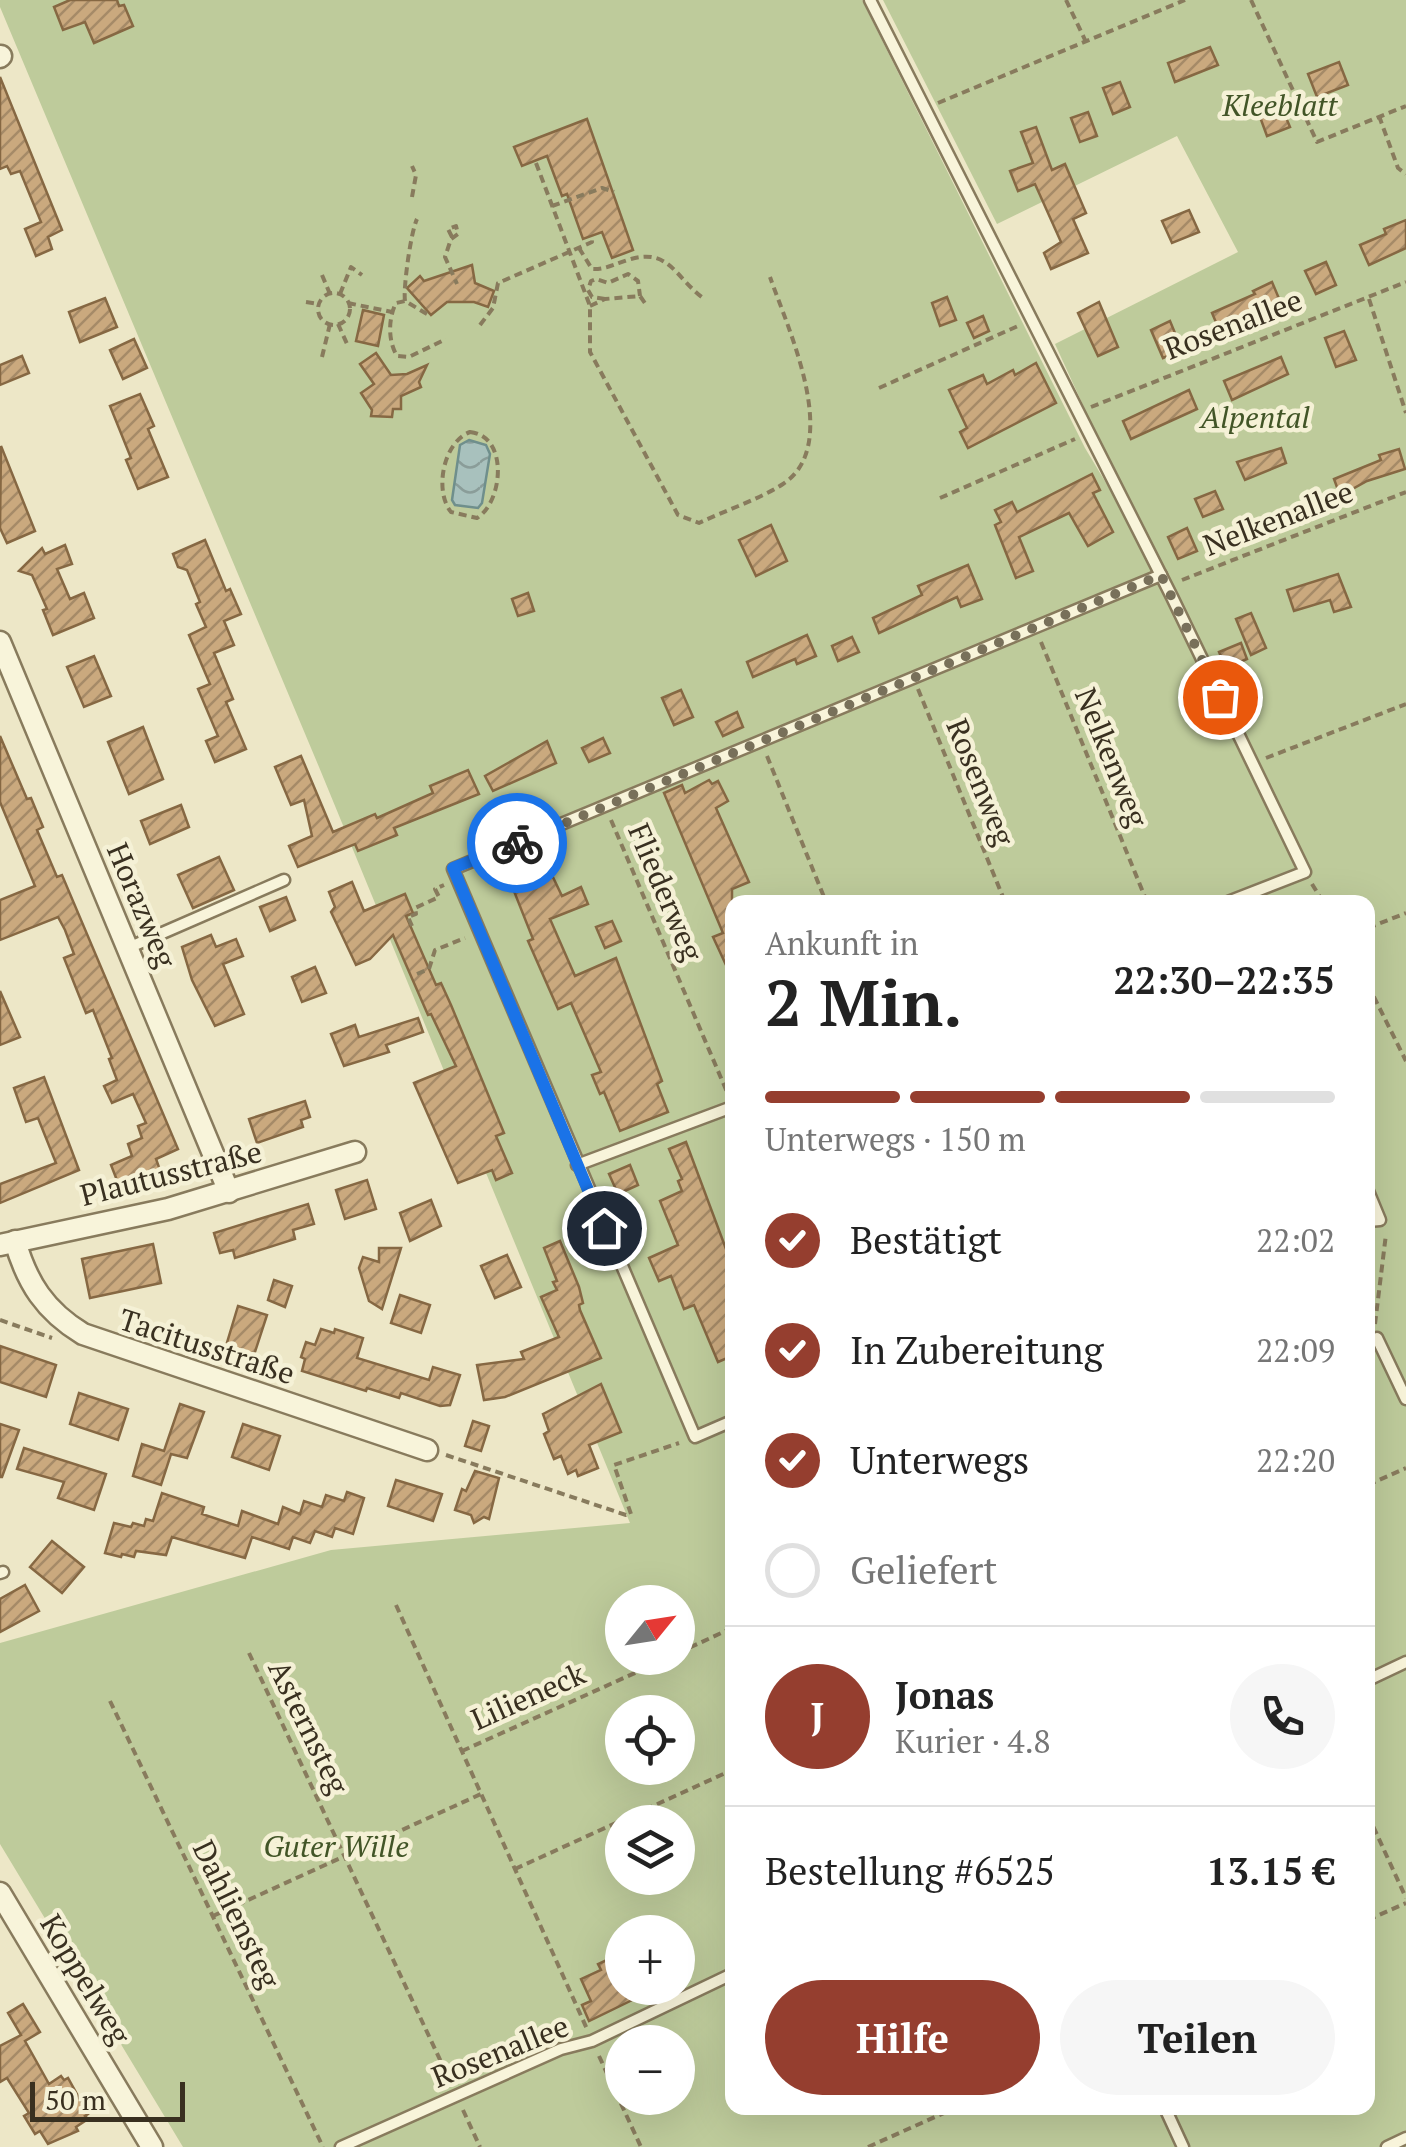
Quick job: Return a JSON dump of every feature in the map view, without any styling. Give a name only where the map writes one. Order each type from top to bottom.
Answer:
[{"type":"street","name":"Horazweg","points":[[0,642],[8,684],[128,948],[229,1192]]},
{"type":"street","name":"Plautusstraße","points":[[8,1243],[168,1208],[355,1152]]},
{"type":"street","name":"Tacitusstraße","points":[[8,1243],[53,1314],[83,1334],[427,1450]]},
{"type":"street","name":"Koppelweg","points":[[0,1893],[152,2147]]},
{"type":"lane","points":[[870,0],[1164,581],[1305,872],[1255,895]]},
{"type":"lane","points":[[725,1425],[695,1437],[456,874],[606,807],[1036,628],[1164,581]]},
{"type":"lane","points":[[128,948],[284,880]]},
{"type":"lane","points":[[577,1164],[725,1109]]},
{"type":"lane","points":[[1375,1345],[1406,1399]]},
{"type":"lane","points":[[1375,1677],[1406,1662]]},
{"type":"lane","name":"Rosenallee","points":[[341,2147],[562,2048],[592,2041],[725,1977]]},
{"type":"lane","points":[[1167,2115],[1183,2147]]},
{"type":"lane","points":[[1387,2147],[1406,2138]]},
{"type":"path","points":[[1066,0],[1086,42]]},
{"type":"path","points":[[925,109],[1185,0]]},
{"type":"path","points":[[1251,0],[1317,142],[1406,106]]},
{"type":"path","points":[[1380,116],[1398,168],[1406,174]]},
{"type":"path","points":[[536,163],[590,306],[590,352],[678,515],[699,523],[784,484],[801,467],[812,433],[808,395],[770,277]]},
{"type":"path","points":[[412,166],[416,176],[412,197]]},
{"type":"path","points":[[552,206],[602,188],[614,192]]},
{"type":"path","points":[[405,301],[404,281],[417,219]]},
{"type":"path","points":[[480,325],[493,308],[498,284],[592,242],[590,236]]},
{"type":"path","points":[[452,237],[445,257],[457,284]]},
{"type":"path","points":[[579,248],[592,269],[600,270],[644,255],[657,256],[703,298]]},
{"type":"path","points":[[340,294],[351,267],[362,275]]},
{"type":"path","points":[[640,296],[605,299],[592,297],[588,290],[591,281],[608,283],[628,274],[638,281],[640,296],[647,306]]},
{"type":"path","points":[[322,275],[330,294]]},
{"type":"path","name":"Rosenallee","points":[[1078,412],[1406,282]]},
{"type":"path","points":[[306,302],[318,304],[330,294],[340,294],[348,303],[392,312]]},
{"type":"path","points":[[1369,298],[1406,413]]},
{"type":"path","points":[[590,306],[605,299]]},
{"type":"path","points":[[427,314],[405,301],[396,303],[391,346],[397,356],[409,356],[446,339]]},
{"type":"path","points":[[318,304],[318,314],[330,324],[338,324],[347,319],[348,303]]},
{"type":"path","points":[[880,388],[1032,320]]},
{"type":"path","points":[[322,356],[330,324]]},
{"type":"path","points":[[338,324],[348,346]]},
{"type":"path","points":[[478,433],[489,441],[496,455],[496,483],[489,509],[477,518],[464,517],[450,512],[442,499],[448,454],[459,436],[478,433]]},
{"type":"path","points":[[940,498],[1088,433]]},
{"type":"path","name":"Nelkenallee","points":[[1164,581],[1406,492]]},
{"type":"path","name":"Nelkenweg","points":[[1036,628],[1144,895]]},
{"type":"path","name":"Rosenweg","points":[[914,679],[1002,895]]},
{"type":"path","points":[[1252,763],[1406,704]]},
{"type":"path","points":[[762,742],[823,895]]},
{"type":"path","name":"Fliederweg","points":[[606,807],[725,1089]]},
{"type":"path","points":[[1305,872],[1319,895]]},
{"type":"path","points":[[412,926],[408,917],[416,914],[414,908],[439,897],[435,888],[456,874]]},
{"type":"path","points":[[1375,925],[1406,913]]},
{"type":"path","points":[[417,974],[429,969],[435,950],[480,932]]},
{"type":"path","points":[[1375,999],[1406,1061]]},
{"type":"path","points":[[1375,1221],[1386,1234],[1375,1311]]},
{"type":"path","points":[[0,1320],[52,1338]]},
{"type":"path","points":[[427,1450],[626,1516],[630,1514],[614,1465],[695,1437]]},
{"type":"path","points":[[1375,1482],[1406,1468]]},
{"type":"path","points":[[396,1605],[641,2147]]},
{"type":"path","points":[[695,1645],[725,1631]]},
{"type":"path","name":"Asternsteg","points":[[249,1653],[480,2147]]},
{"type":"path","name":"Lilieneck","points":[[462,1751],[630,1675]]},
{"type":"path","name":"Dahliensteg","points":[[110,1701],[324,2147]]},
{"type":"path","points":[[515,1868],[725,1773]]},
{"type":"path","points":[[212,1916],[482,1794]]},
{"type":"path","points":[[1375,1831],[1406,1900],[1375,1916]]},
{"type":"path","points":[[868,2147],[939,2115]]},
{"type":"green space","points":[[0,0],[862,0],[1085,448],[1159,571],[1055,344],[1238,252],[1177,136],[997,224],[883,0],[1406,0],[1406,2147],[183,2147],[0,1844],[0,1643],[331,1550],[630,1523]]},
{"type":"water","points":[[469,440],[486,445],[490,454],[478,508],[455,505],[452,500],[460,445]]},
{"type":"building","points":[[70,0],[117,0],[119,6],[124,5],[133,26],[94,43],[85,22],[63,30],[54,7]]},
{"type":"building","points":[[1210,47],[1218,65],[1175,82],[1168,63]]},
{"type":"building","points":[[1339,62],[1348,85],[1317,97],[1308,74]]},
{"type":"building","points":[[0,77],[62,230],[48,237],[52,249],[36,256],[25,229],[41,222],[20,171],[11,174],[7,166],[0,169]]},
{"type":"building","points":[[1120,82],[1130,107],[1113,114],[1103,88]]},
{"type":"building","points":[[1282,108],[1290,127],[1267,136],[1260,117]]},
{"type":"building","points":[[1088,112],[1097,136],[1080,142],[1071,118]]},
{"type":"building","points":[[587,119],[633,250],[612,258],[602,232],[583,239],[567,194],[562,196],[547,156],[522,166],[514,147]]},
{"type":"building","points":[[1036,127],[1052,170],[1065,164],[1086,213],[1073,219],[1088,253],[1051,269],[1044,253],[1061,242],[1035,184],[1018,191],[1010,171],[1033,163],[1021,132]]},
{"type":"building","points":[[1189,210],[1199,232],[1172,243],[1162,221]]},
{"type":"building","points":[[1406,220],[1406,248],[1369,265],[1360,245]]},
{"type":"building","points":[[1326,262],[1336,285],[1316,294],[1305,271]]},
{"type":"building","points":[[472,265],[475,283],[494,291],[488,307],[474,302],[447,302],[431,315],[407,288],[420,276],[424,281]]},
{"type":"building","points":[[1272,282],[1283,308],[1264,316],[1261,309],[1218,327],[1212,313]]},
{"type":"building","points":[[947,297],[956,320],[940,326],[932,303]]},
{"type":"building","points":[[105,298],[117,327],[80,342],[69,312]]},
{"type":"building","points":[[1099,302],[1118,347],[1098,356],[1078,313]]},
{"type":"building","points":[[363,310],[384,315],[378,346],[356,341]]},
{"type":"building","points":[[983,316],[989,331],[974,338],[967,323]]},
{"type":"building","points":[[1170,321],[1182,350],[1163,358],[1151,330]]},
{"type":"building","points":[[1344,331],[1356,360],[1336,367],[1325,338]]},
{"type":"building","points":[[134,339],[147,368],[123,379],[110,350]]},
{"type":"building","points":[[376,353],[391,375],[407,374],[427,365],[419,382],[421,387],[401,396],[401,409],[393,409],[392,417],[371,416],[372,410],[361,393],[374,384],[360,364]]},
{"type":"building","points":[[22,356],[29,373],[0,385],[0,365]]},
{"type":"building","points":[[1281,357],[1288,374],[1232,400],[1224,381]]},
{"type":"building","points":[[1036,363],[1056,403],[968,448],[960,432],[967,428],[949,390],[983,375],[987,384]]},
{"type":"building","points":[[1189,390],[1197,409],[1131,439],[1123,421]]},
{"type":"building","points":[[140,394],[154,426],[148,429],[168,477],[138,489],[126,460],[131,458],[110,406]]},
{"type":"building","points":[[1,446],[35,531],[7,543],[0,528]]},
{"type":"building","points":[[1281,448],[1286,463],[1245,480],[1237,462]]},
{"type":"building","points":[[1399,449],[1405,469],[1347,492],[1345,488],[1338,490],[1334,479]]},
{"type":"building","points":[[1092,474],[1100,490],[1093,493],[1113,532],[1088,546],[1069,513],[1019,537],[1033,571],[1016,578],[995,525],[1001,522],[995,510],[1012,502],[1017,512]]},
{"type":"building","points":[[1215,491],[1223,509],[1203,517],[1195,499]]},
{"type":"building","points":[[771,525],[787,561],[756,576],[739,540]]},
{"type":"building","points":[[1187,528],[1197,551],[1178,559],[1168,537]]},
{"type":"building","points":[[205,540],[226,591],[230,589],[241,614],[224,621],[234,645],[214,653],[233,699],[226,702],[246,749],[215,762],[206,741],[218,736],[198,689],[210,684],[189,635],[206,627],[187,570],[178,567],[173,554]]},
{"type":"building","points":[[65,545],[72,564],[57,569],[70,599],[84,593],[94,618],[53,635],[32,575],[19,571],[42,548],[45,554]]},
{"type":"building","points":[[968,565],[982,599],[961,607],[957,597],[879,633],[873,618],[922,595],[918,586]]},
{"type":"building","points":[[1338,574],[1351,607],[1334,612],[1330,600],[1294,611],[1287,590]]},
{"type":"building","points":[[528,593],[534,611],[518,616],[512,599]]},
{"type":"building","points":[[1251,613],[1266,648],[1251,655],[1236,619]]},
{"type":"building","points":[[807,635],[816,656],[797,664],[795,659],[753,677],[747,662]]},
{"type":"building","points":[[852,637],[859,652],[838,661],[832,646]]},
{"type":"building","points":[[1241,643],[1247,659],[1226,668],[1219,652]]},
{"type":"building","points":[[94,656],[111,696],[84,707],[67,667]]},
{"type":"building","points":[[681,690],[693,717],[674,725],[662,698]]},
{"type":"building","points":[[737,712],[743,727],[723,736],[716,722]]},
{"type":"building","points":[[143,727],[163,779],[129,794],[108,742]]},
{"type":"building","points":[[0,736],[27,799],[31,798],[43,827],[37,830],[57,877],[62,875],[178,1149],[156,1159],[160,1170],[120,1188],[111,1165],[132,1156],[128,1144],[142,1138],[138,1126],[146,1123],[133,1094],[112,1103],[104,1086],[117,1080],[109,1059],[112,1058],[93,1010],[86,1013],[64,958],[74,954],[65,930],[58,917],[0,940],[0,900],[35,886],[0,802]]},
{"type":"building","points":[[603,738],[610,753],[589,762],[582,748]]},
{"type":"building","points":[[547,741],[556,763],[493,791],[485,776]]},
{"type":"building","points":[[301,756],[333,832],[433,793],[430,786],[468,770],[479,794],[394,828],[397,835],[358,851],[355,844],[298,867],[289,846],[312,836],[304,800],[291,805],[275,767]]},
{"type":"building","points":[[709,780],[712,784],[718,781],[728,801],[716,808],[749,882],[732,889],[732,895],[725,895],[725,963],[713,937],[723,933],[664,793],[682,785],[685,793]]},
{"type":"building","points":[[181,805],[189,827],[150,844],[141,821]]},
{"type":"building","points":[[540,850],[562,896],[581,887],[588,904],[550,919],[575,976],[616,958],[662,1081],[657,1084],[668,1112],[620,1131],[604,1092],[600,1094],[592,1075],[601,1072],[571,1003],[558,1009],[528,941],[533,939],[510,881],[505,884],[498,867]]},
{"type":"building","points":[[219,857],[234,890],[193,908],[178,875]]},
{"type":"building","points":[[352,882],[364,911],[405,894],[413,913],[406,916],[436,985],[441,983],[451,1005],[504,1133],[496,1136],[512,1173],[496,1180],[492,1170],[458,1183],[414,1083],[456,1066],[431,1014],[428,1015],[393,935],[370,959],[356,965],[331,912],[335,907],[329,892]]},
{"type":"building","points":[[286,897],[295,920],[270,931],[260,907]]},
{"type":"building","points":[[612,921],[621,941],[605,948],[596,927]]},
{"type":"building","points":[[211,935],[216,947],[236,939],[243,956],[223,964],[244,1014],[215,1026],[192,980],[182,947]]},
{"type":"building","points":[[315,967],[326,993],[302,1002],[292,977]]},
{"type":"building","points":[[0,991],[20,1037],[0,1045]]},
{"type":"building","points":[[418,1018],[423,1032],[386,1045],[389,1052],[344,1066],[331,1034],[355,1025],[359,1037]]},
{"type":"building","points":[[44,1077],[79,1170],[0,1203],[0,1184],[56,1163],[38,1118],[26,1122],[14,1088]]},
{"type":"building","points":[[305,1101],[310,1117],[301,1120],[303,1127],[257,1143],[249,1119]]},
{"type":"building","points":[[686,1142],[725,1246],[725,1359],[718,1362],[694,1305],[684,1309],[671,1276],[659,1281],[649,1258],[678,1245],[660,1201],[682,1191],[678,1181],[682,1179],[669,1149]]},
{"type":"building","points":[[630,1165],[638,1185],[618,1194],[609,1174]]},
{"type":"building","points":[[367,1180],[376,1209],[345,1219],[336,1190]]},
{"type":"building","points":[[431,1200],[441,1226],[410,1241],[400,1213]]},
{"type":"building","points":[[308,1204],[314,1224],[293,1230],[295,1239],[235,1258],[233,1250],[220,1253],[214,1233]]},
{"type":"building","points":[[560,1241],[579,1287],[583,1303],[580,1310],[601,1358],[505,1397],[484,1400],[477,1365],[524,1359],[521,1352],[559,1337],[541,1297],[557,1290],[544,1248]]},
{"type":"building","points":[[153,1244],[161,1283],[90,1298],[82,1259]]},
{"type":"building","points":[[379,1248],[401,1248],[382,1309],[369,1301],[359,1268],[363,1257],[379,1262]]},
{"type":"building","points":[[507,1255],[521,1287],[495,1298],[481,1266]]},
{"type":"building","points":[[274,1280],[292,1286],[285,1307],[268,1300]]},
{"type":"building","points":[[400,1295],[430,1305],[421,1333],[391,1323]]},
{"type":"building","points":[[238,1306],[267,1315],[254,1355],[226,1346]]},
{"type":"building","points":[[321,1329],[363,1338],[357,1358],[429,1380],[433,1367],[460,1375],[450,1405],[440,1406],[401,1393],[399,1398],[367,1388],[366,1391],[302,1371],[306,1342],[315,1345]]},
{"type":"building","points":[[0,1346],[56,1365],[46,1397],[0,1382]]},
{"type":"building","points":[[601,1384],[621,1432],[589,1445],[598,1468],[578,1476],[576,1470],[568,1474],[561,1456],[554,1459],[544,1434],[549,1431],[543,1414]]},
{"type":"building","points":[[79,1393],[128,1409],[118,1440],[70,1424]]},
{"type":"building","points":[[180,1404],[204,1412],[187,1458],[171,1454],[161,1485],[133,1476],[142,1444],[164,1451]]},
{"type":"building","points":[[473,1421],[489,1426],[481,1451],[465,1446]]},
{"type":"building","points":[[0,1424],[19,1430],[2,1477],[0,1477]]},
{"type":"building","points":[[243,1424],[280,1436],[269,1470],[232,1457]]},
{"type":"building","points":[[24,1448],[106,1474],[94,1510],[58,1498],[64,1482],[17,1469]]},
{"type":"building","points":[[475,1471],[499,1478],[489,1519],[484,1517],[474,1523],[471,1515],[455,1510],[462,1489],[466,1491]]},
{"type":"building","points":[[396,1480],[442,1494],[433,1521],[388,1506]]},
{"type":"building","points":[[347,1492],[364,1498],[353,1534],[335,1528],[332,1537],[315,1531],[310,1543],[293,1537],[289,1549],[252,1537],[245,1558],[172,1537],[166,1555],[136,1551],[134,1557],[121,1557],[105,1553],[114,1523],[131,1527],[133,1523],[144,1526],[146,1519],[153,1521],[162,1493],[204,1507],[202,1514],[238,1526],[242,1511],[278,1524],[283,1507],[300,1514],[304,1501],[322,1507],[326,1495],[344,1501]]},
{"type":"building","points":[[52,1541],[84,1567],[62,1593],[30,1567]]},
{"type":"building","points":[[25,1585],[39,1611],[0,1632],[0,1599]]},
{"type":"building","points":[[605,1961],[605,2005],[622,2005],[589,2021],[582,2005],[591,2001],[581,1979],[601,1970],[598,1964]]},
{"type":"building","points":[[23,2004],[40,2032],[25,2041],[49,2084],[61,2076],[64,2080],[68,2078],[88,2114],[88,2119],[76,2127],[78,2131],[48,2144],[40,2131],[35,2134],[24,2116],[29,2113],[7,2078],[0,2082],[0,2046],[21,2035],[8,2013]]},
{"type":"way so far","points":[[517,843],[1161,575],[1220,697]]},
{"type":"route","points":[[517,843],[453,868],[604,1228]]},
{"type":"park label","name":"Kleeblatt","points":[[1280,105]]},
{"type":"park label","name":"Alpental","points":[[1255,417]]},
{"type":"park label","name":"Guter Wille","points":[[336,1846]]}]
